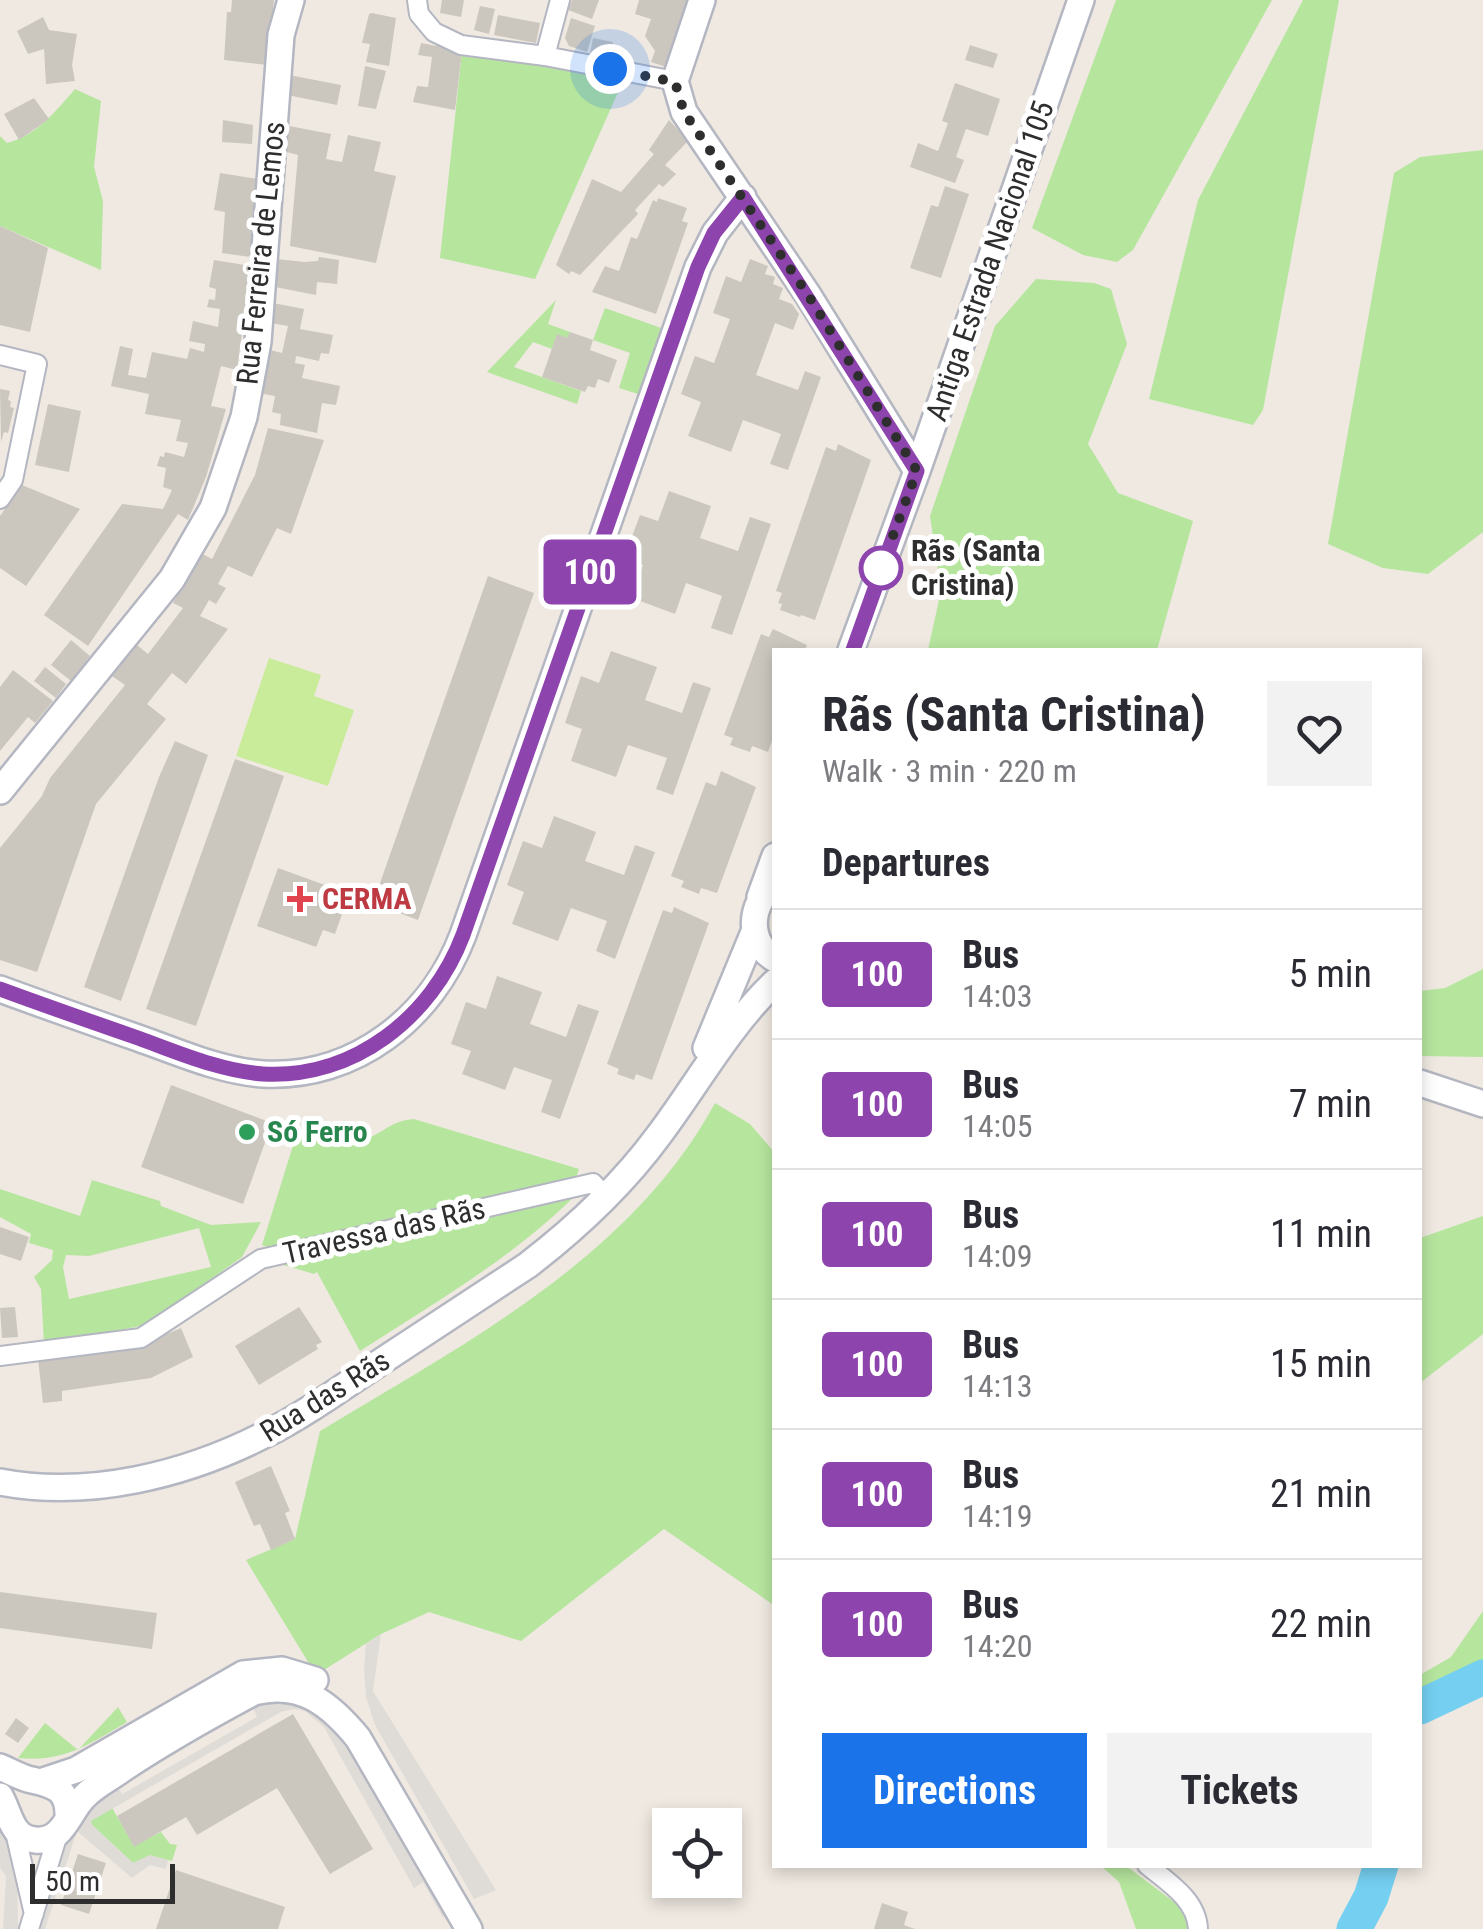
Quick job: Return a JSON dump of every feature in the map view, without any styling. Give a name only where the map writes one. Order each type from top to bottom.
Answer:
[{"type":"street","name":"Rua Ferreira de Lemos","points":[[0,791],[172,579],[213,508],[244,417],[258,342],[281,35],[291,0]]},
{"type":"street","points":[[416,0],[420,14],[434,32],[461,45],[545,56],[675,82]]},
{"type":"street","points":[[545,56],[560,0]]},
{"type":"street","points":[[702,0],[675,82],[684,112],[743,197],[917,471]]},
{"type":"street","name":"Antiga Estrada Nacional 105","points":[[853,645],[1081,0]]},
{"type":"street","points":[[0,989],[187,1056],[263,1074],[300,1071],[355,1056],[382,1042],[424,1004],[444,976],[463,935],[698,267],[714,233],[743,197]]},
{"type":"street","points":[[0,356],[37,364],[13,480],[0,498]]},
{"type":"street","points":[[772,865],[754,921],[759,945],[772,956]]},
{"type":"street","points":[[687,1094],[754,921],[772,886]]},
{"type":"street","points":[[605,1197],[659,1136],[738,1020],[772,985]]},
{"type":"street","points":[[1422,1085],[1483,1102]]},
{"type":"street","name":"Travessa das Rãs","points":[[0,1356],[141,1338],[261,1259],[594,1184],[605,1197]]},
{"type":"street","name":"Rua das Rãs","points":[[0,1482],[95,1486],[174,1470],[236,1449],[308,1410],[528,1265],[605,1197]]},
{"type":"street","points":[[32,1922],[7,1811],[16,1790],[76,1770],[243,1674],[282,1670],[337,1712],[358,1738],[469,1929]]},
{"type":"street","points":[[7,1811],[30,1840],[50,1839],[85,1795],[100,1784],[254,1692],[299,1682],[325,1684],[372,1731],[485,1929]]},
{"type":"street","points":[[0,1767],[52,1784],[66,1798],[63,1825],[32,1922]]},
{"type":"street","points":[[1151,1868],[1176,1888],[1197,1914],[1198,1929]]},
{"type":"green space","points":[[1116,0],[1272,0],[1133,250],[1117,262],[1083,255],[1032,228]]},
{"type":"green space","points":[[1303,0],[1339,0],[1263,410],[1253,425],[1149,399],[1198,200]]},
{"type":"green space","points":[[462,51],[623,81],[535,279],[440,258]]},
{"type":"green space","points":[[75,89],[101,101],[94,167],[103,201],[101,270],[0,226],[0,136],[7,143],[27,135],[45,122]]},
{"type":"green space","points":[[1483,150],[1483,532],[1428,574],[1383,568],[1328,544],[1394,173],[1420,157]]},
{"type":"green space","points":[[1036,279],[1094,283],[1111,289],[1127,344],[1088,444],[1118,493],[1193,521],[1158,648],[928,648],[941,591],[930,516],[995,326]]},
{"type":"green space","points":[[556,300],[548,324],[570,332],[567,338],[557,335],[552,349],[533,342],[514,367],[581,391],[577,404],[487,372]]},
{"type":"green space","points":[[605,308],[661,328],[638,394],[619,388],[630,353],[593,340]]},
{"type":"green space","points":[[269,658],[321,675],[314,696],[354,710],[328,786],[236,756]]},
{"type":"green space","points":[[1483,969],[1483,1057],[1422,1056],[1422,991],[1445,988]]},
{"type":"green space","points":[[715,1103],[750,1124],[772,1150],[772,1604],[664,1529],[521,1641],[429,1612],[381,1634],[316,1675],[246,1560],[295,1539],[320,1431],[540,1292],[591,1252],[638,1207],[680,1158]]},
{"type":"green space","points":[[414,1119],[579,1169],[576,1178],[366,1225],[277,1251],[262,1245],[296,1136],[302,1131],[360,1140]]},
{"type":"green space","points":[[92,1180],[160,1201],[161,1206],[211,1225],[261,1222],[242,1257],[146,1325],[44,1344],[41,1289],[34,1277],[52,1260],[53,1250],[29,1243],[31,1234],[0,1217],[0,1189],[80,1216]],"holes":[[[199,1228],[211,1267],[69,1299],[63,1267],[66,1255],[89,1256]]]},
{"type":"green space","points":[[578,1193],[501,1258],[360,1351],[317,1272],[277,1263]]},
{"type":"green space","points":[[1483,1216],[1483,1334],[1422,1381],[1422,1237]]},
{"type":"green space","points":[[1483,1611],[1483,1661],[1422,1694],[1422,1674],[1451,1657]]},
{"type":"green space","points":[[118,1707],[127,1722],[80,1748]]},
{"type":"green space","points":[[45,1723],[77,1749],[49,1758],[18,1758]]},
{"type":"green space","points":[[111,1806],[134,1846],[161,1832],[170,1844],[177,1845],[172,1861],[151,1856],[133,1863],[90,1821]]},
{"type":"green space","points":[[1103,1868],[1129,1868],[1186,1911],[1189,1929],[1136,1929],[1119,1882]]},
{"type":"shaded area","points":[[381,1634],[373,1691],[496,1890],[474,1899],[375,1725],[366,1697],[364,1669],[366,1644]]},
{"type":"shaded area","points":[[275,1695],[322,1709],[388,1801],[382,1805],[422,1875],[429,1871],[449,1919],[442,1916],[423,1882],[414,1888],[324,1727],[305,1711],[294,1709],[281,1712],[91,1821],[133,1863],[150,1855],[168,1860],[166,1869],[150,1865],[132,1878],[77,1831],[45,1929],[36,1929],[71,1823],[114,1782],[122,1794],[257,1717],[251,1703]]},
{"type":"shaded area","points":[[0,1819],[10,1839],[17,1869],[18,1929],[3,1929],[6,1876],[0,1868]]},
{"type":"building","points":[[232,0],[274,0],[267,65],[224,60],[227,12],[231,12]]},
{"type":"building","points":[[442,0],[464,0],[461,17],[440,13]]},
{"type":"building","points":[[572,0],[599,0],[592,19],[568,10]]},
{"type":"building","points":[[639,0],[689,0],[666,67],[651,62],[655,51],[645,36],[651,19],[635,14]]},
{"type":"building","points":[[480,6],[495,9],[489,34],[474,30]]},
{"type":"building","points":[[372,13],[396,18],[389,66],[366,62],[370,44],[362,43]]},
{"type":"building","points":[[498,15],[540,23],[536,43],[494,35]]},
{"type":"building","points":[[43,17],[49,30],[77,34],[72,65],[75,81],[46,84],[44,49],[28,54],[17,31]]},
{"type":"building","points":[[571,18],[595,26],[587,52],[569,46],[565,38]]},
{"type":"building","points":[[593,38],[613,42],[609,63],[589,59]]},
{"type":"building","points":[[438,42],[462,51],[455,110],[413,102],[417,86],[428,87],[432,57],[418,55],[421,43],[436,46]]},
{"type":"building","points":[[970,45],[998,54],[993,68],[965,60]]},
{"type":"building","points":[[365,66],[386,71],[376,109],[358,106]]},
{"type":"building","points":[[289,75],[341,85],[337,105],[287,95]]},
{"type":"building","points":[[955,83],[1000,99],[988,136],[966,129],[956,157],[964,160],[955,183],[910,167],[918,143],[938,151],[948,123],[942,121]]},
{"type":"building","points":[[34,98],[49,119],[19,140],[4,114]]},
{"type":"building","points":[[223,120],[253,125],[252,144],[222,142]]},
{"type":"building","points":[[669,120],[688,141],[665,165],[676,174],[663,187],[659,184],[635,210],[638,214],[580,275],[571,271],[569,274],[556,265],[592,179],[621,192],[654,154],[649,150]]},
{"type":"building","points":[[284,125],[331,134],[326,159],[342,162],[348,135],[381,142],[374,171],[396,176],[376,263],[290,246],[298,155],[283,151]]},
{"type":"building","points":[[220,173],[258,179],[250,257],[222,253],[225,212],[214,210]]},
{"type":"building","points":[[945,186],[969,194],[941,278],[910,268],[931,205],[938,207]]},
{"type":"building","points":[[658,198],[687,208],[682,221],[688,223],[656,314],[592,292],[605,266],[619,271],[631,237],[637,239],[653,200],[657,202]]},
{"type":"building","points":[[0,226],[48,248],[30,332],[0,325]]},
{"type":"building","points":[[319,257],[339,260],[337,284],[317,282],[316,295],[275,287],[277,259],[304,262],[318,261]]},
{"type":"building","points":[[750,259],[768,266],[765,274],[775,277],[773,284],[783,288],[779,299],[792,304],[799,314],[793,330],[775,323],[756,375],[798,390],[805,371],[821,377],[788,470],[770,464],[781,434],[743,420],[731,452],[688,436],[701,402],[681,394],[695,356],[714,363],[730,319],[713,313],[726,276],[741,282]]},
{"type":"building","points":[[214,260],[251,266],[237,370],[221,366],[211,406],[226,409],[206,477],[188,520],[178,514],[88,646],[44,615],[122,504],[163,509],[172,490],[163,487],[166,468],[157,466],[160,456],[164,457],[165,452],[184,457],[188,443],[176,441],[181,420],[145,414],[149,394],[111,386],[120,346],[133,349],[128,375],[146,378],[152,352],[187,359],[190,348],[204,352],[205,344],[189,341],[193,321],[218,327],[220,309],[207,307],[209,299],[215,300],[216,289],[209,287]]},
{"type":"building","points":[[273,303],[304,309],[300,329],[333,335],[329,354],[321,353],[319,361],[296,356],[295,363],[305,365],[302,378],[340,386],[336,405],[322,403],[317,433],[280,425],[281,414],[272,412],[275,396],[258,393],[267,349],[282,353],[288,326],[271,323]]},
{"type":"building","points":[[570,332],[593,340],[590,350],[617,360],[609,383],[598,379],[595,388],[588,386],[585,392],[542,377],[557,334],[567,338]]},
{"type":"building","points":[[0,389],[10,391],[8,400],[14,408],[8,433],[4,432],[1,442]]},
{"type":"building","points":[[48,404],[81,411],[69,472],[35,465]]},
{"type":"building","points":[[268,428],[324,440],[291,534],[277,528],[252,577],[228,566],[218,584],[226,588],[216,604],[209,600],[200,616],[228,629],[186,684],[172,673],[147,704],[166,719],[96,804],[37,972],[0,960],[0,848],[125,685],[112,676],[137,645],[148,654],[183,608],[173,603],[201,553],[212,559],[255,475]]},
{"type":"building","points":[[838,444],[871,460],[815,620],[780,610],[782,593],[776,591],[826,447],[836,451]]},
{"type":"building","points":[[22,485],[80,509],[26,586],[0,568],[0,516]]},
{"type":"building","points":[[669,491],[711,506],[700,538],[738,551],[750,517],[771,524],[732,635],[711,628],[722,596],[686,583],[675,614],[632,598],[643,565],[624,558],[640,515],[658,521]]},
{"type":"building","points":[[488,576],[534,593],[418,920],[373,903]]},
{"type":"building","points":[[773,629],[807,645],[772,648],[772,741],[768,752],[752,746],[750,752],[730,745],[733,738],[724,735],[761,634],[769,637]]},
{"type":"building","points":[[71,640],[90,656],[71,681],[51,665]]},
{"type":"building","points":[[611,651],[657,667],[645,700],[682,713],[693,682],[711,688],[673,795],[656,789],[667,758],[628,745],[616,777],[571,761],[582,729],[565,723],[581,676],[599,683]]},
{"type":"building","points":[[45,667],[66,684],[56,698],[34,681]]},
{"type":"building","points":[[13,670],[53,701],[35,723],[28,717],[0,751],[0,687]]},
{"type":"building","points":[[175,741],[208,755],[121,1001],[84,987]]},
{"type":"building","points":[[235,759],[284,776],[196,1026],[146,1009]]},
{"type":"building","points":[[721,771],[756,787],[717,893],[701,888],[699,894],[681,887],[684,881],[671,876],[706,782],[716,786]]},
{"type":"building","points":[[554,816],[596,832],[585,861],[624,875],[635,845],[655,852],[615,959],[596,951],[607,921],[571,908],[558,941],[512,924],[524,892],[507,885],[523,841],[542,848]]},
{"type":"building","name":"CERMA","points":[[278,868],[336,889],[329,909],[342,914],[335,934],[323,930],[316,947],[257,926]]},
{"type":"building","points":[[674,907],[709,923],[652,1080],[636,1074],[634,1080],[617,1074],[619,1069],[607,1064],[663,910],[672,913]]},
{"type":"building","points":[[497,976],[542,992],[530,1024],[566,1037],[578,1004],[599,1011],[560,1119],[541,1112],[552,1080],[514,1067],[505,1090],[462,1074],[471,1051],[451,1044],[466,1002],[486,1009]]},
{"type":"building","points":[[171,1085],[272,1123],[243,1204],[141,1167]]},
{"type":"building","points":[[0,1227],[29,1237],[21,1261],[0,1254]]},
{"type":"building","points":[[15,1307],[18,1337],[2,1338],[0,1308]]},
{"type":"building","points":[[299,1307],[322,1342],[316,1345],[318,1349],[259,1385],[235,1346]]},
{"type":"building","points":[[181,1328],[193,1357],[151,1378],[62,1391],[62,1401],[43,1403],[38,1359],[139,1346]]},
{"type":"building","points":[[271,1466],[290,1511],[285,1513],[295,1539],[271,1550],[260,1524],[254,1526],[235,1482]]},
{"type":"building","points":[[0,1592],[157,1613],[152,1649],[0,1628]]},
{"type":"building","points":[[293,1714],[373,1849],[330,1874],[277,1788],[197,1835],[186,1817],[134,1847],[117,1816]]},
{"type":"building","points":[[16,1718],[29,1728],[18,1743],[5,1734]]},
{"type":"building","points":[[78,1854],[106,1863],[89,1914],[61,1905]]},
{"type":"building","points":[[176,1870],[285,1907],[278,1929],[156,1929]]},
{"type":"building","points":[[882,1903],[908,1912],[904,1925],[915,1929],[874,1929]]},
{"type":"waterway","points":[[1422,1706],[1483,1677]]},
{"type":"waterway","points":[[1354,1929],[1371,1897],[1380,1868]]},
{"type":"bus line","name":"100","points":[[0,989],[187,1056],[263,1074],[300,1071],[355,1056],[382,1042],[424,1004],[444,976],[463,935],[698,267],[714,233],[743,197],[917,471],[853,648]]},
{"type":"place","name":"Rãs (Santa Cristina)","points":[[881,568]]},
{"type":"place","name":"CERMA","points":[[300,899]]},
{"type":"place","name":"Só Ferro","points":[[247,1132]]},
{"type":"route","points":[[610,69],[675,82],[684,112],[808,295],[917,471],[881,568]]}]
